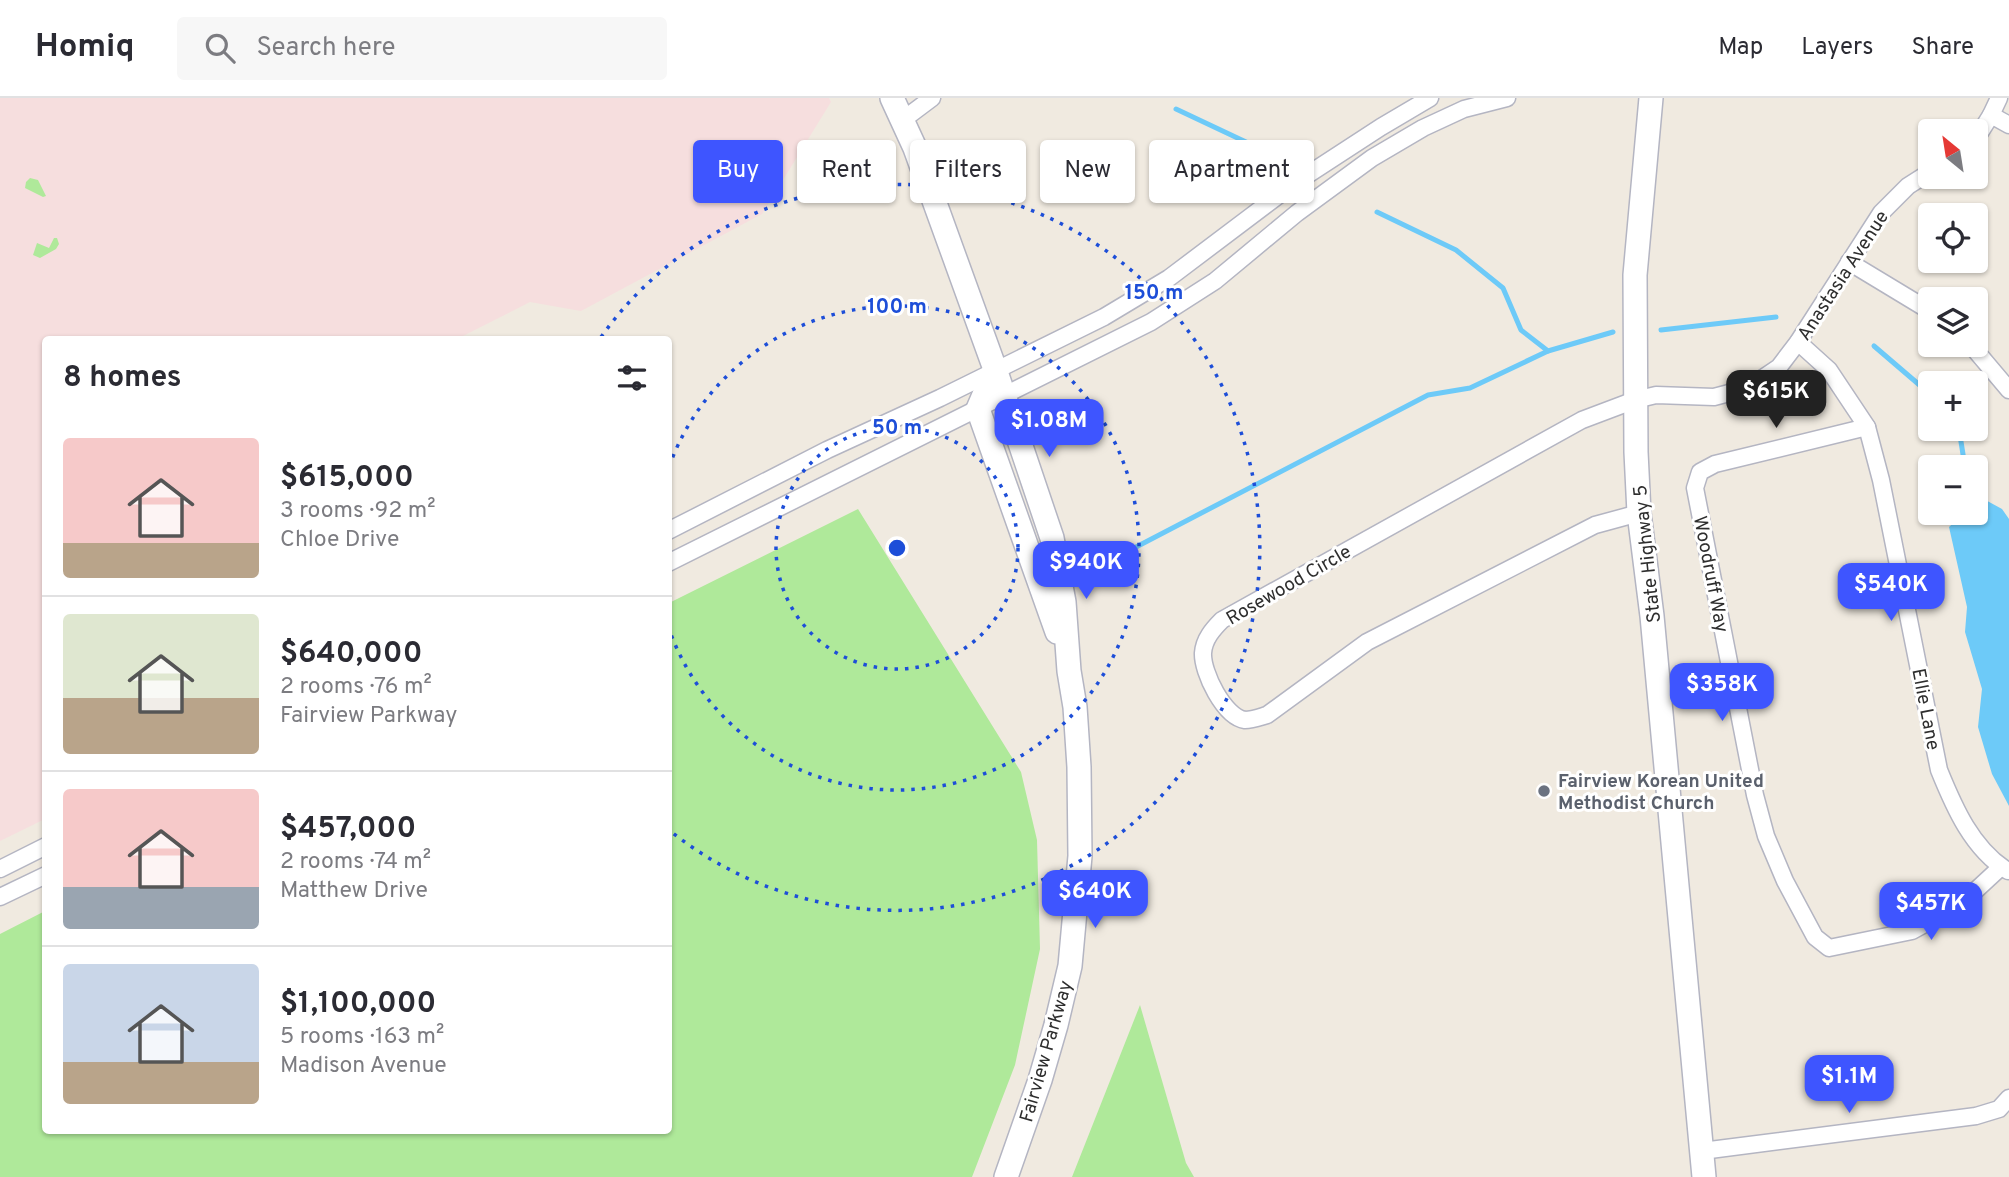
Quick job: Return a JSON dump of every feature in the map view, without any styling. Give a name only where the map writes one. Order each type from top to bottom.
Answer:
[{"type":"street","name":"Fairview Parkway","points":[[892,98],[904,119],[1004,395],[1052,538],[1064,602],[1078,748],[1080,856],[1070,967],[1040,1080],[1006,1177]]},
{"type":"street","points":[[904,119],[933,98]]},
{"type":"street","points":[[1314,172],[1430,98]]},
{"type":"street","points":[[672,561],[1151,322],[1215,281],[1297,213],[1372,159],[1423,128],[1464,109],[1507,98]]},
{"type":"street","name":"State Highway 5","points":[[1651,98],[1635,275],[1635,400],[1639,513],[1652,616],[1704,1177]]},
{"type":"street","points":[[1988,120],[1999,98]]},
{"type":"street","points":[[1991,115],[2009,125]]},
{"type":"street","name":"Anastasia Avenue","points":[[1635,400],[1656,395],[1697,398],[1731,394],[1756,383],[1779,367],[1891,200],[1918,180]]},
{"type":"street","points":[[672,529],[1104,317],[1170,278],[1269,203]]},
{"type":"street","points":[[1290,203],[1297,213]]},
{"type":"street","points":[[1849,262],[1918,304]]},
{"type":"street","name":"Ellie Lane","points":[[1798,342],[1829,370],[1867,427],[1881,480],[1939,770],[1961,818],[1979,845],[2005,869]]},
{"type":"street","points":[[1981,357],[2009,390]]},
{"type":"street","points":[[978,409],[995,369]]},
{"type":"street","name":"Rosewood Circle","points":[[1635,400],[1582,420],[1222,620],[1213,630],[1203,651],[1206,671],[1219,699],[1232,714],[1243,720],[1266,715],[1367,642],[1595,525],[1639,513]]},
{"type":"street","name":"Fairview Parkway","points":[[978,409],[1039,578],[1069,671]]},
{"type":"street","name":"Woodruff Way","points":[[1867,427],[1715,464],[1700,472],[1695,488],[1755,795],[1766,836],[1815,937],[1829,948],[1912,931],[1961,904],[2005,869]]},
{"type":"street","points":[[712,509],[725,535]]},
{"type":"street","points":[[0,869],[42,848]]},
{"type":"street","points":[[0,897],[42,877]]},
{"type":"street","points":[[1702,1151],[1976,1116],[1999,1109],[2009,1098]]},
{"type":"shaded area","points":[[0,98],[829,98],[831,102],[808,140],[797,140],[797,157],[783,180],[783,140],[693,140],[693,203],[769,203],[762,214],[581,311],[530,302],[463,336],[42,336],[42,820],[0,841]]},
{"type":"green space","points":[[30,178],[38,180],[46,196],[25,188]]},
{"type":"green space","points":[[54,238],[57,238],[59,244],[56,249],[40,258],[33,255],[37,243],[49,248]]},
{"type":"green space","points":[[858,509],[1021,772],[1037,840],[1040,949],[1015,1065],[972,1177],[0,1177],[0,934],[42,913],[42,1134],[672,1134],[672,602]]},
{"type":"green space","points":[[1140,1005],[1186,1163],[1194,1177],[1072,1177]]},
{"type":"water","points":[[1988,501],[2002,509],[2009,519],[2009,806],[1992,774],[1978,727],[1982,689],[1965,632],[1967,607],[1949,527],[1988,525]]},
{"type":"waterway","points":[[1176,109],[1242,140]]},
{"type":"waterway","points":[[1377,212],[1456,250],[1503,288],[1521,330],[1548,351],[1613,332]]},
{"type":"waterway","points":[[1661,330],[1776,317]]},
{"type":"waterway","points":[[1874,346],[1918,384]]},
{"type":"waterway","points":[[1113,559],[1428,395],[1470,388],[1548,351]]},
{"type":"waterway","points":[[1961,441],[1963,455]]},
{"type":"place","name":"Fairview Korean United Methodist Church","points":[[1544,791]]}]
